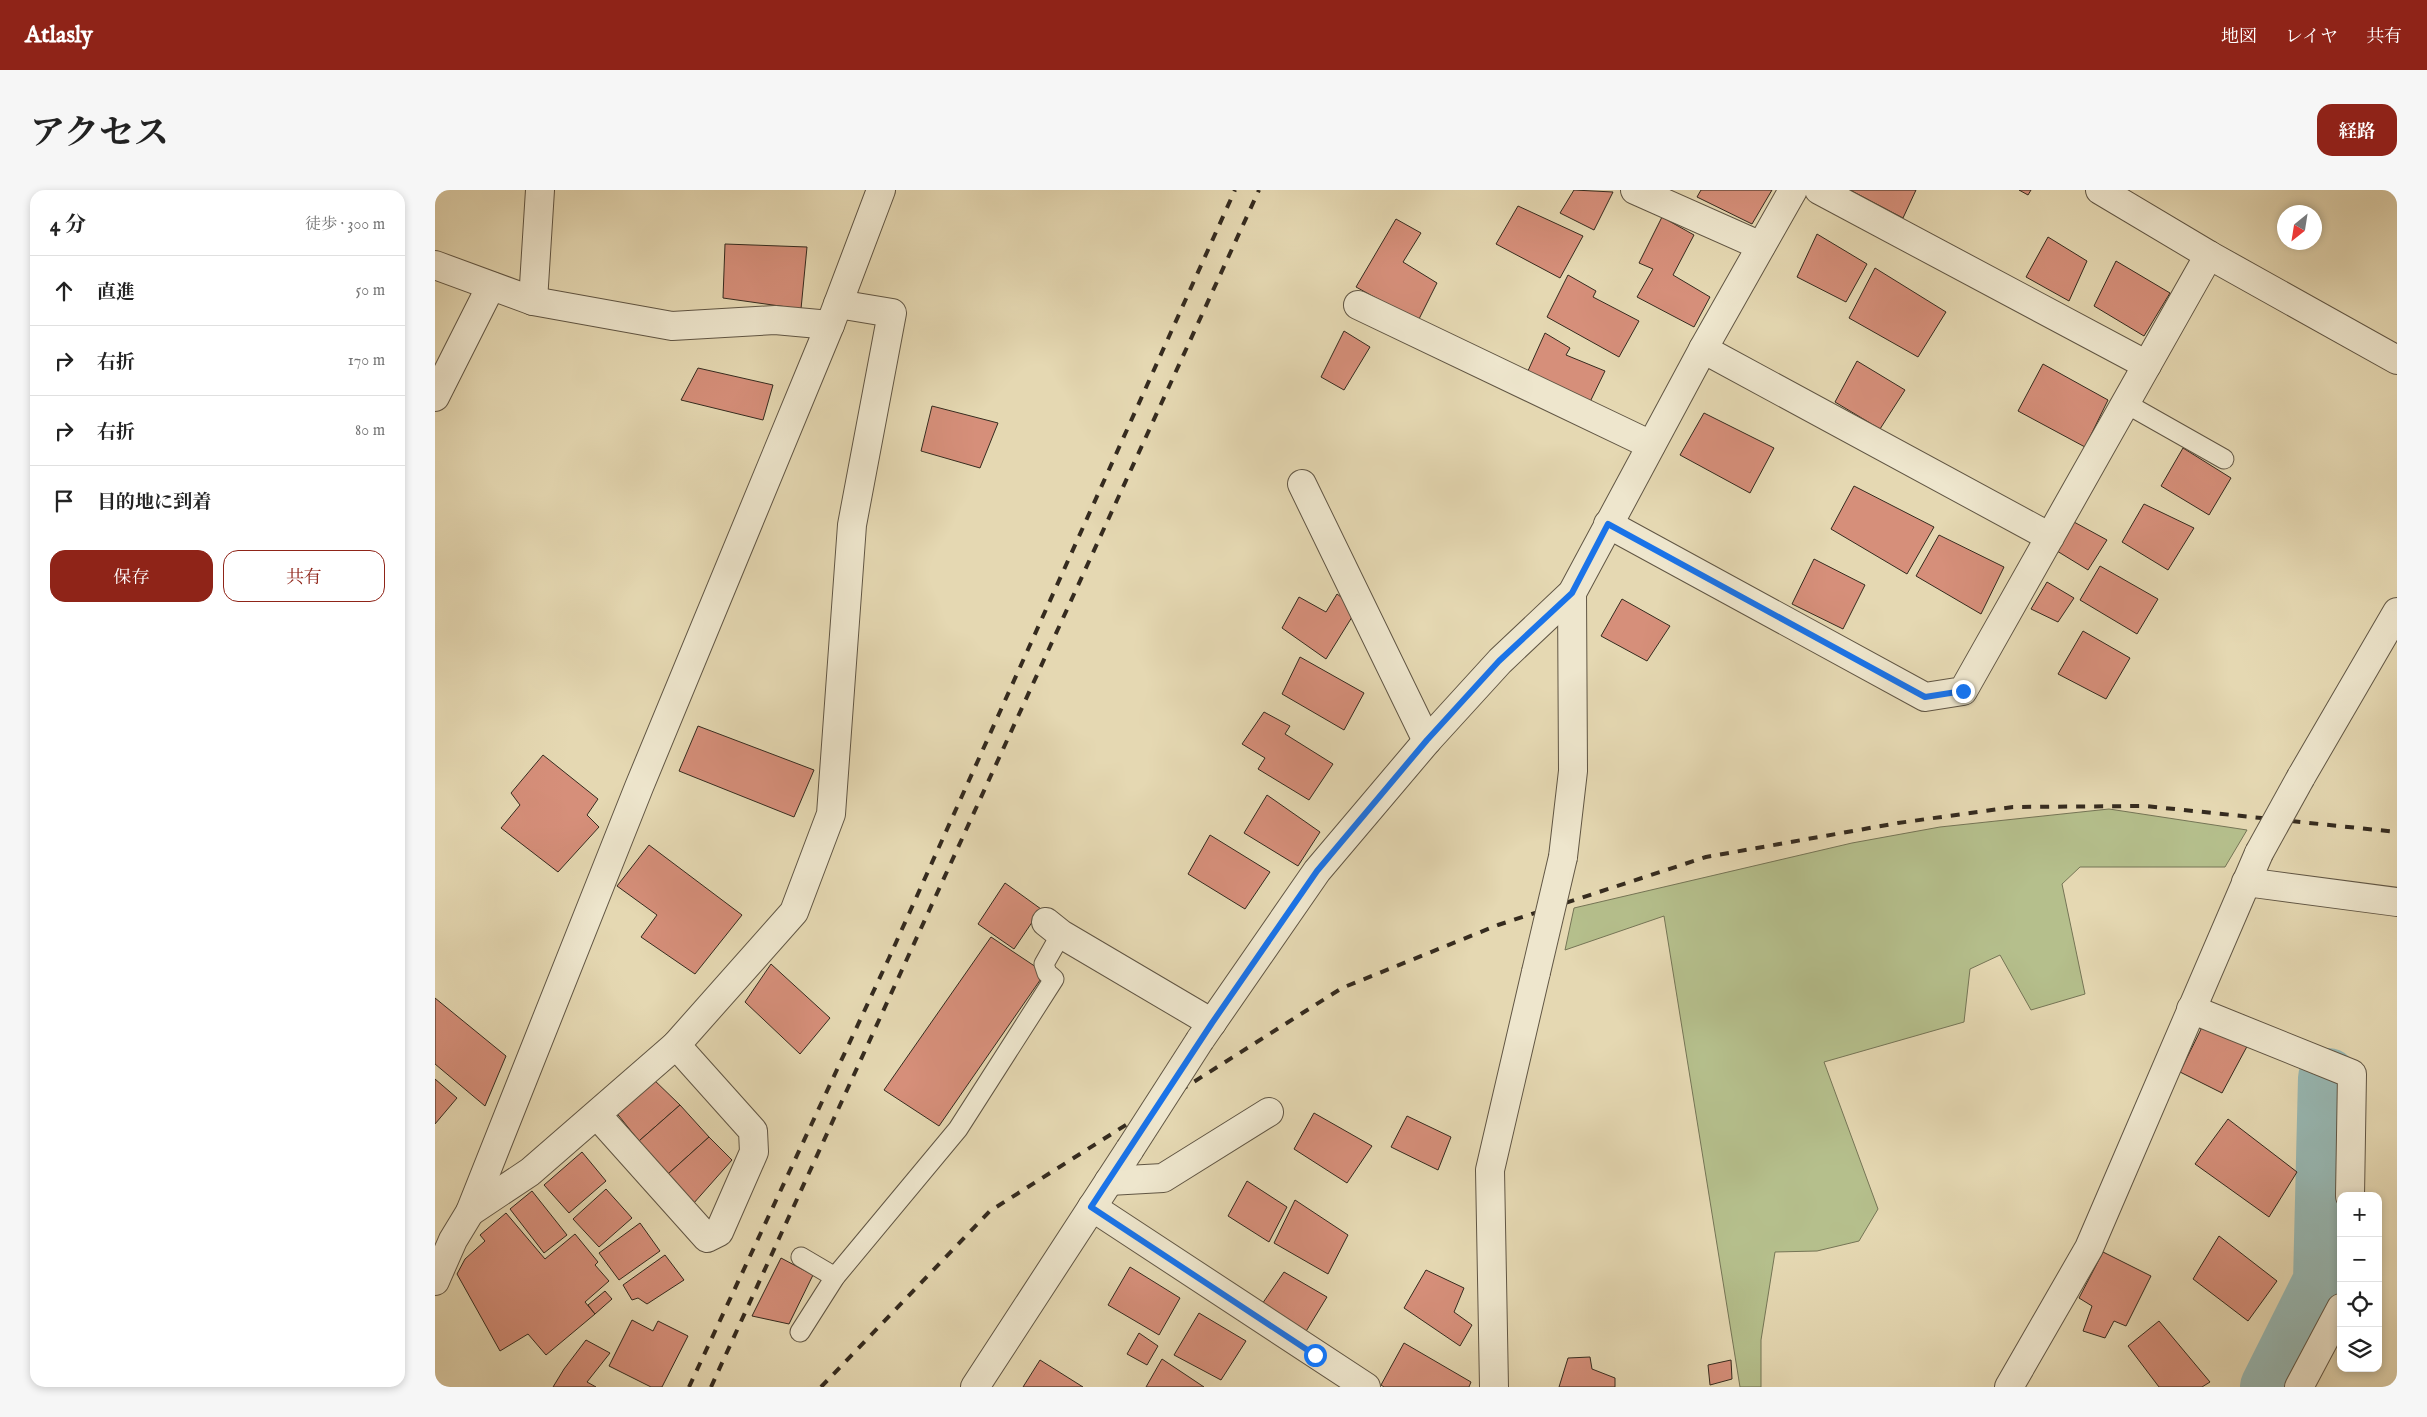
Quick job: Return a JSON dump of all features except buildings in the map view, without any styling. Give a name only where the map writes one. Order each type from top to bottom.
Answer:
[{"type":"street","points":[[533,301],[540,190]]},
{"type":"street","points":[[435,1281],[444,1248],[470,1212],[639,787],[834,314],[881,190]]},
{"type":"street","points":[[1635,190],[1761,246]]},
{"type":"street","points":[[975,1387],[1206,1031],[1317,871],[1427,740],[1499,661],[1572,593],[1703,349],[1793,190]]},
{"type":"street","points":[[1819,190],[2147,365]]},
{"type":"street","points":[[2100,190],[2209,255],[2397,360]]},
{"type":"street","points":[[1608,524],[1925,697],[1963,691],[2209,255]]},
{"type":"street","points":[[435,265],[533,301],[673,326],[775,320],[834,314],[893,313],[852,525],[831,814],[794,912],[676,1045],[530,1172],[470,1212]]},
{"type":"street","points":[[435,397],[491,286]]},
{"type":"street","points":[[1359,305],[1651,445]]},
{"type":"street","points":[[1703,349],[2050,537]]},
{"type":"street","points":[[1302,484],[1427,740]]},
{"type":"street","points":[[1494,1387],[1490,1170],[1563,857],[1573,770],[1572,593]]},
{"type":"street","points":[[2009,1387],[2089,1248],[2259,853],[2397,612]]},
{"type":"street","points":[[2246,882],[2397,902]]},
{"type":"street","points":[[1054,928],[1206,1031]]},
{"type":"street","points":[[2191,1009],[2351,1074],[2350,1192]]},
{"type":"street","points":[[597,1115],[707,1238],[719,1232],[754,1152],[753,1131],[676,1045]]},
{"type":"street","points":[[1109,1181],[1163,1178],[1269,1112]]},
{"type":"street","points":[[1091,1207],[1366,1387]]},
{"type":"street","points":[[2299,1387],[2337,1316]]},
{"type":"lane","points":[[2125,403],[2224,459]]},
{"type":"lane","points":[[799,1332],[835,1277],[957,1129],[991,1079],[1054,979],[1047,973],[1044,964],[1054,928]]},
{"type":"lane","points":[[801,1258],[835,1277]]},
{"type":"green space","points":[[2109,809],[2247,830],[2225,867],[2080,867],[2062,884],[2085,994],[2031,1010],[2000,955],[1970,969],[1964,1022],[1824,1062],[1878,1209],[1859,1241],[1817,1251],[1775,1252],[1761,1340],[1761,1387],[1740,1387],[1664,916],[1565,950],[1574,908],[1852,843],[1940,827]]},
{"type":"waterway","points":[[2270,1387],[2323,1281],[2328,1078]]},
{"type":"railway","points":[[689,1387],[889,958],[1235,190]]},
{"type":"railway","points":[[711,1387],[1259,190]]},
{"type":"railway","points":[[821,1387],[990,1211],[1342,988],[1498,925],[1706,857],[1898,823],[2013,807],[2145,806],[2397,832]]},
{"type":"route","points":[[1315,1355],[1091,1207],[1212,1023],[1317,871],[1427,740],[1499,661],[1572,593],[1608,524],[1925,697],[1963,691]]}]
